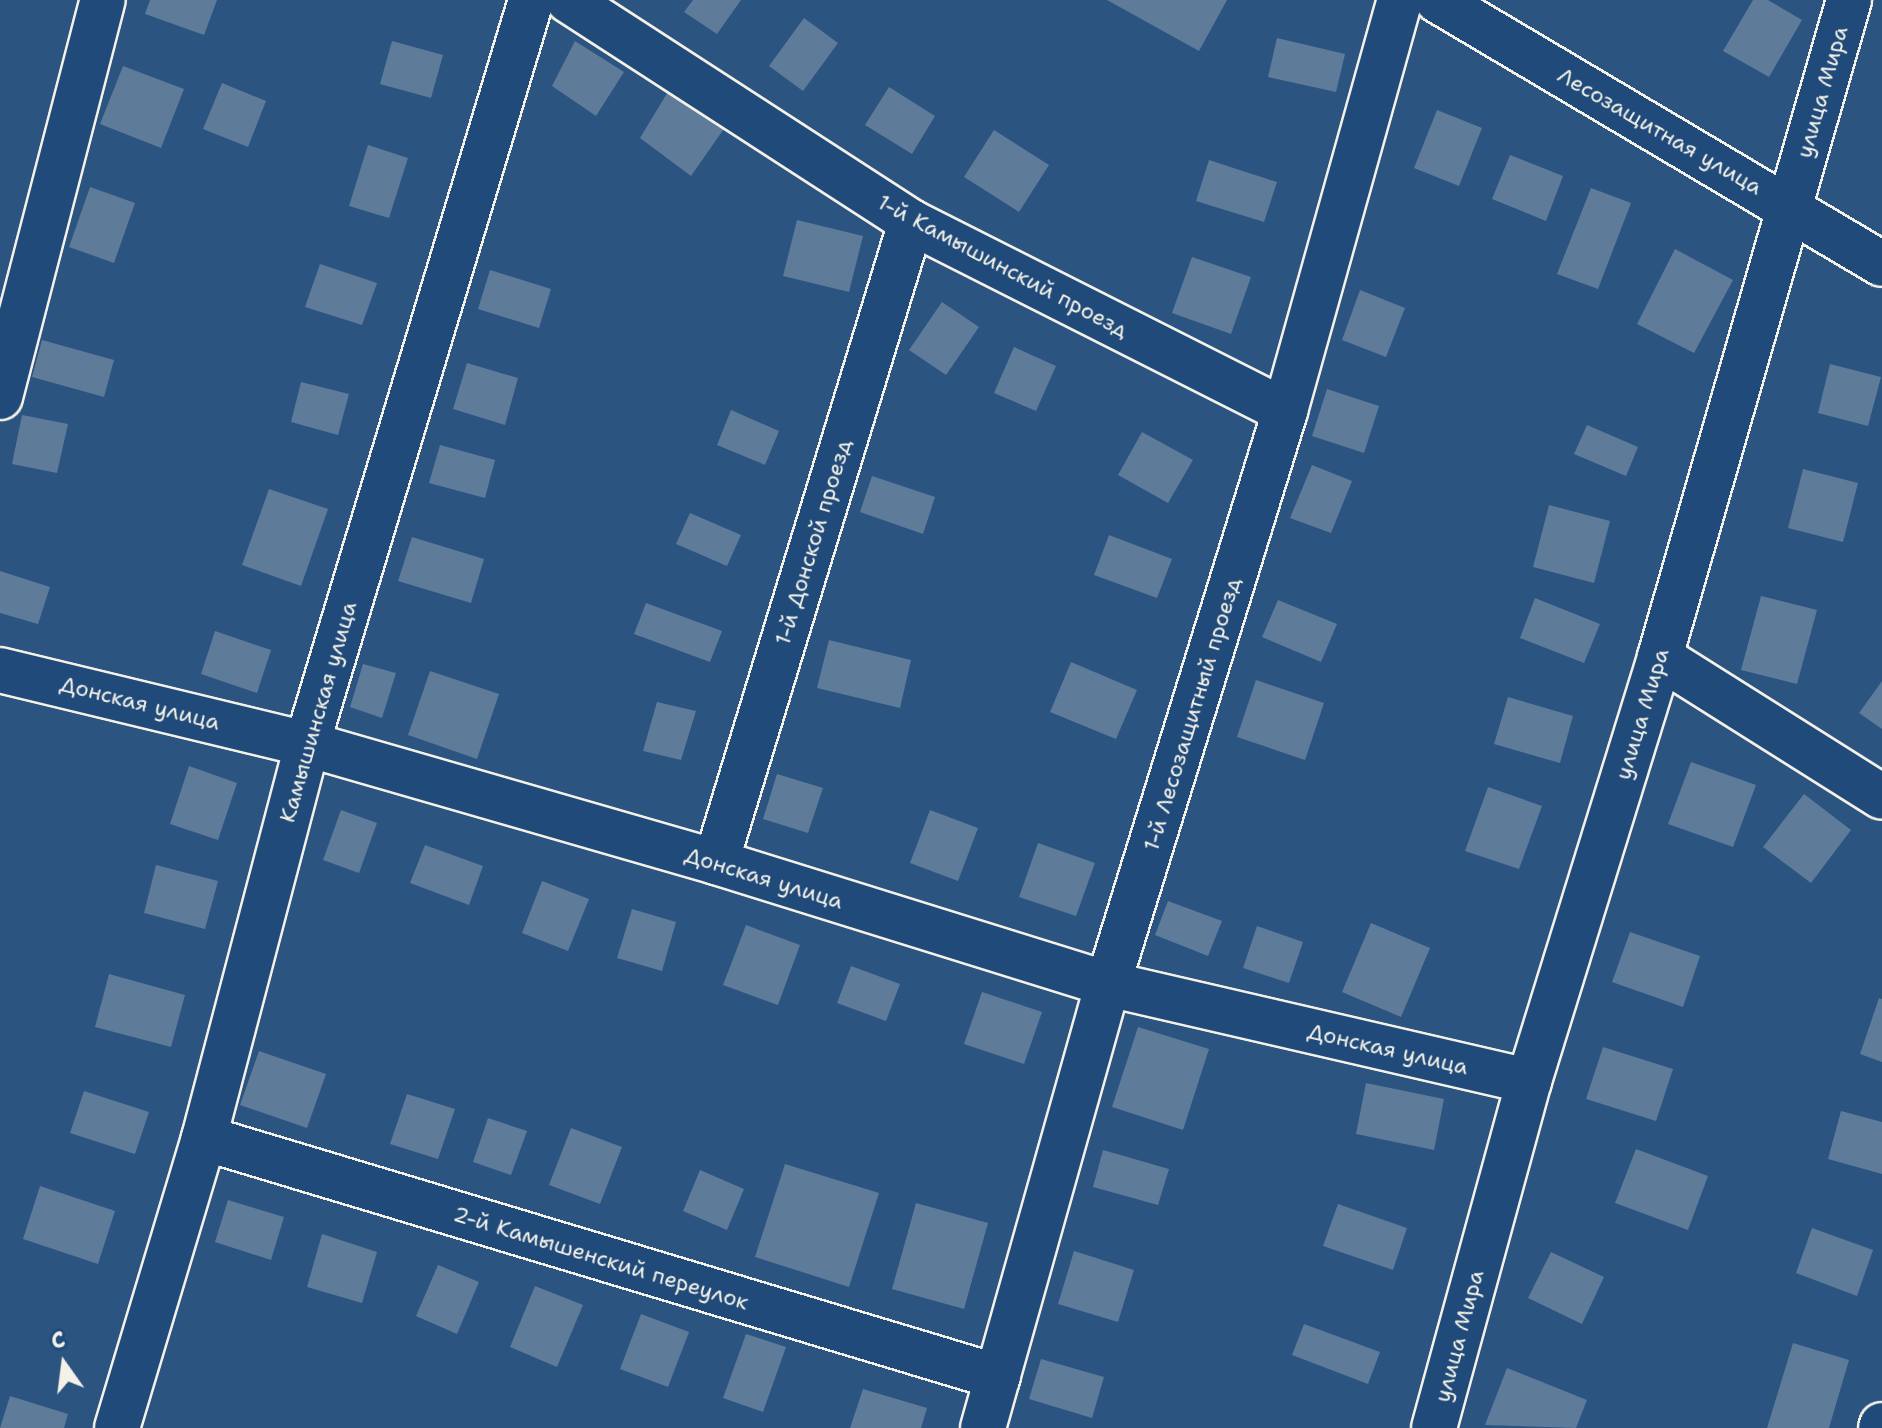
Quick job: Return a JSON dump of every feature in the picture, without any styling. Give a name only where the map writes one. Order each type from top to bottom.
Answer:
[{"type":"street","points":[[0,397],[103,0]]},
{"type":"street","name":"Камышинская улица","points":[[117,1428],[204,1138],[307,744],[531,0]]},
{"type":"street","name":"1-й Камышинский проезд","points":[[568,0],[911,222],[1285,411]]},
{"type":"street","name":"1-й Лесозащитный проезд","points":[[983,1428],[1108,984],[1285,411],[1400,0]]},
{"type":"street","name":"Лесозащитная улица","points":[[1437,0],[1882,264]]},
{"type":"street","name":"улица Мира","points":[[1434,1428],[1529,1081],[1660,657],[1849,0]]},
{"type":"street","name":"1-й Донской проезд","points":[[716,862],[911,222]]},
{"type":"street","points":[[1660,657],[1882,797]]},
{"type":"street","name":"Донская улица","points":[[0,670],[307,744],[716,862],[1108,984],[1529,1081]]},
{"type":"street","name":"2-й Камышенский переулок","points":[[204,1138],[998,1377]]},
{"type":"building","points":[[150,0],[217,0],[204,35],[145,14]]},
{"type":"building","points":[[693,0],[741,0],[717,34],[684,12]]},
{"type":"building","points":[[1107,0],[1227,0],[1199,51]]},
{"type":"building","points":[[1753,0],[1768,0],[1802,20],[1769,77],[1723,51]]},
{"type":"building","points":[[804,18],[838,43],[803,91],[769,66]]},
{"type":"building","points":[[1277,38],[1345,54],[1336,92],[1268,77]]},
{"type":"building","points":[[392,41],[443,55],[431,98],[380,84]]},
{"type":"building","points":[[575,41],[624,72],[596,116],[552,86]]},
{"type":"building","points":[[123,66],[184,89],[161,148],[100,124]]},
{"type":"building","points":[[222,83],[266,101],[248,147],[203,129]]},
{"type":"building","points":[[672,85],[728,123],[691,176],[640,138]]},
{"type":"building","points":[[889,87],[935,116],[912,154],[865,125]]},
{"type":"building","points":[[1437,110],[1482,128],[1459,186],[1414,168]]},
{"type":"building","points":[[994,130],[1049,165],[1019,212],[964,177]]},
{"type":"building","points":[[368,145],[408,158],[389,218],[349,206]]},
{"type":"building","points":[[1510,155],[1563,176],[1546,221],[1492,199]]},
{"type":"building","points":[[1209,160],[1277,182],[1264,222],[1196,201]]},
{"type":"building","points":[[90,187],[135,203],[114,263],[69,247]]},
{"type":"building","points":[[1591,188],[1631,203],[1598,289],[1557,274]]},
{"type":"building","points":[[797,220],[863,236],[849,292],[783,276]]},
{"type":"building","points":[[1675,249],[1733,280],[1694,353],[1637,324]]},
{"type":"building","points":[[1192,257],[1251,277],[1231,334],[1172,313]]},
{"type":"building","points":[[320,264],[377,283],[362,325],[305,307]]},
{"type":"building","points":[[490,270],[551,289],[539,328],[478,309]]},
{"type":"building","points":[[1360,290],[1405,308],[1386,357],[1342,340]]},
{"type":"building","points":[[942,302],[979,327],[946,375],[909,350]]},
{"type":"building","points":[[42,340],[114,360],[104,397],[32,377]]},
{"type":"building","points":[[1014,347],[1056,366],[1036,411],[994,393]]},
{"type":"building","points":[[467,363],[518,378],[505,425],[453,409]]},
{"type":"building","points":[[1830,364],[1881,377],[1868,426],[1818,413]]},
{"type":"building","points":[[301,382],[349,394],[338,435],[291,422]]},
{"type":"building","points":[[1327,389],[1379,406],[1364,453],[1312,436]]},
{"type":"building","points":[[731,410],[779,431],[765,465],[717,445]]},
{"type":"building","points":[[22,415],[68,424],[57,473],[12,464]]},
{"type":"building","points":[[1587,425],[1638,447],[1626,476],[1574,454]]},
{"type":"building","points":[[1142,432],[1193,460],[1168,503],[1118,475]]},
{"type":"building","points":[[440,445],[495,460],[485,498],[429,483]]},
{"type":"building","points":[[1312,465],[1352,481],[1331,533],[1290,518]]},
{"type":"building","points":[[1803,469],[1858,483],[1843,542],[1788,528]]},
{"type":"building","points":[[872,476],[935,497],[923,534],[860,512]]},
{"type":"building","points":[[269,489],[328,509],[301,586],[242,565]]},
{"type":"building","points":[[1549,505],[1610,521],[1594,583],[1533,567]]},
{"type":"building","points":[[690,513],[741,535],[727,566],[676,544]]},
{"type":"building","points":[[1109,535],[1172,559],[1157,598],[1094,575]]},
{"type":"building","points":[[412,537],[484,559],[471,603],[398,581]]},
{"type":"building","points":[[0,571],[50,587],[38,624],[0,613]]},
{"type":"building","points":[[1761,596],[1817,610],[1797,684],[1741,670]]},
{"type":"building","points":[[1535,598],[1600,624],[1584,663],[1520,638]]},
{"type":"building","points":[[1278,600],[1337,624],[1321,662],[1262,637]]},
{"type":"building","points":[[646,603],[722,631],[710,662],[634,634]]},
{"type":"building","points":[[215,631],[271,650],[257,693],[201,674]]},
{"type":"building","points":[[829,640],[911,660],[900,708],[817,688]]},
{"type":"building","points":[[1071,662],[1137,690],[1116,739],[1050,712]]},
{"type":"building","points":[[363,664],[396,673],[382,718],[350,707]]},
{"type":"building","points":[[430,671],[499,694],[477,759],[408,735]]},
{"type":"building","points":[[1256,680],[1324,703],[1305,760],[1237,737]]},
{"type":"building","points":[[1882,681],[1882,729],[1859,713]]},
{"type":"building","points":[[1508,697],[1573,716],[1560,763],[1494,744]]},
{"type":"building","points":[[657,702],[696,711],[681,760],[643,751]]},
{"type":"building","points":[[1691,762],[1756,785],[1733,847],[1668,824]]},
{"type":"building","points":[[189,766],[237,783],[218,840],[170,824]]},
{"type":"building","points":[[777,774],[823,788],[808,833],[763,819]]},
{"type":"building","points":[[1488,787],[1542,806],[1519,869],[1465,851]]},
{"type":"building","points":[[1804,794],[1851,830],[1811,883],[1763,847]]},
{"type":"building","points":[[341,810],[377,823],[359,873],[323,860]]},
{"type":"building","points":[[930,810],[978,828],[958,881],[910,863]]},
{"type":"building","points":[[1038,843],[1095,863],[1076,916],[1019,897]]},
{"type":"building","points":[[425,845],[483,866],[469,905],[410,883]]},
{"type":"building","points":[[156,865],[218,881],[205,929],[144,913]]},
{"type":"building","points":[[542,881],[589,899],[568,951],[522,933]]},
{"type":"building","points":[[1168,901],[1222,921],[1208,956],[1155,935]]},
{"type":"building","points":[[632,909],[676,922],[662,971],[617,958]]},
{"type":"building","points":[[1371,923],[1430,948],[1401,1017],[1342,992]]},
{"type":"building","points":[[746,925],[800,945],[778,1005],[723,985]]},
{"type":"building","points":[[1257,926],[1303,942],[1289,983],[1243,968]]},
{"type":"building","points":[[1630,932],[1700,956],[1683,1007],[1612,982]]},
{"type":"building","points":[[851,966],[900,984],[886,1021],[837,1003]]},
{"type":"building","points":[[109,974],[185,995],[171,1047],[95,1027]]},
{"type":"building","points":[[982,992],[1042,1012],[1024,1064],[964,1044]]},
{"type":"building","points":[[1879,998],[1882,999],[1882,1062],[1860,1054]]},
{"type":"building","points":[[1138,1027],[1209,1049],[1183,1130],[1112,1107]]},
{"type":"building","points":[[1603,1047],[1673,1069],[1656,1121],[1586,1099]]},
{"type":"building","points":[[259,1051],[326,1074],[307,1128],[240,1105]]},
{"type":"building","points":[[1366,1083],[1444,1099],[1434,1150],[1356,1134]]},
{"type":"building","points":[[84,1091],[149,1112],[135,1154],[70,1133]]},
{"type":"building","points":[[407,1094],[455,1109],[438,1159],[390,1144]]},
{"type":"building","points":[[1841,1111],[1882,1122],[1882,1174],[1828,1159]]},
{"type":"building","points":[[488,1118],[527,1131],[511,1175],[473,1162]]},
{"type":"building","points":[[571,1128],[622,1147],[600,1204],[549,1185]]},
{"type":"building","points":[[1636,1149],[1708,1176],[1688,1230],[1615,1203]]},
{"type":"building","points":[[1103,1150],[1169,1169],[1158,1205],[1093,1187]]},
{"type":"building","points":[[785,1164],[879,1193],[849,1287],[755,1257]]},
{"type":"building","points":[[700,1170],[744,1189],[727,1230],[683,1211]]},
{"type":"building","points":[[40,1186],[115,1211],[98,1264],[23,1239]]},
{"type":"building","points":[[228,1200],[284,1217],[271,1260],[215,1242]]},
{"type":"building","points":[[916,1203],[988,1223],[964,1309],[892,1289]]},
{"type":"building","points":[[1338,1204],[1407,1228],[1393,1270],[1323,1246]]},
{"type":"building","points":[[1812,1228],[1873,1250],[1857,1296],[1796,1273]]},
{"type":"building","points":[[322,1234],[377,1252],[362,1303],[307,1287]]},
{"type":"building","points":[[1074,1251],[1134,1270],[1118,1322],[1058,1304]]},
{"type":"building","points":[[1551,1252],[1604,1277],[1582,1324],[1528,1298]]},
{"type":"building","points":[[438,1265],[479,1282],[457,1334],[416,1316]]},
{"type":"building","points":[[535,1286],[583,1305],[557,1367],[510,1347]]},
{"type":"building","points":[[641,1314],[689,1332],[668,1387],[620,1369]]},
{"type":"building","points":[[1304,1324],[1380,1352],[1368,1384],[1292,1355]]},
{"type":"building","points":[[746,1334],[786,1347],[763,1412],[723,1398]]},
{"type":"building","points":[[1793,1343],[1849,1360],[1829,1428],[1767,1428]]},
{"type":"building","points":[[1041,1359],[1104,1377],[1092,1418],[1029,1399]]},
{"type":"building","points":[[1507,1368],[1587,1400],[1576,1428],[1485,1425]]},
{"type":"building","points":[[863,1389],[927,1408],[921,1428],[850,1428]]},
{"type":"building","points":[[10,1396],[68,1414],[64,1428],[0,1428]]}]
